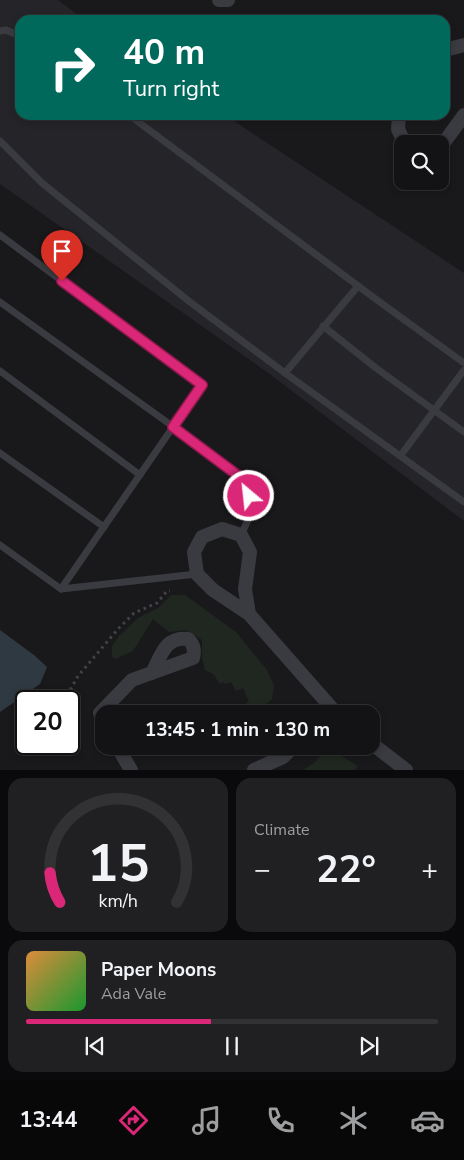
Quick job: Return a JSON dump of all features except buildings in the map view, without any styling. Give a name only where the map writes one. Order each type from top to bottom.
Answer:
[{"type":"street","points":[[219,0],[228,0]]},
{"type":"street","points":[[450,49],[464,45]]},
{"type":"street","points":[[449,136],[464,115]]},
{"type":"street","points":[[399,120],[398,129],[401,135]]},
{"type":"street","points":[[249,614],[245,589],[250,552],[241,535],[222,529],[202,537],[194,552],[198,574],[213,590],[249,614],[326,705]]},
{"type":"street","points":[[107,705],[132,680],[152,673],[193,658],[195,651],[188,638],[174,639],[168,644],[152,673]]},
{"type":"street","points":[[380,751],[406,770]]},
{"type":"street","points":[[122,755],[131,770]]},
{"type":"street","points":[[254,770],[285,755]]},
{"type":"lane","points":[[0,31],[6,30],[15,34]]},
{"type":"lane","points":[[136,120],[464,363]]},
{"type":"lane","points":[[0,141],[42,183],[190,302],[284,373],[401,455],[464,502]]},
{"type":"lane","points":[[0,235],[202,385],[61,589]]},
{"type":"lane","points":[[284,373],[358,286]]},
{"type":"lane","points":[[0,302],[240,477],[249,496],[248,520],[241,535]]},
{"type":"lane","points":[[323,326],[347,346],[464,432]]},
{"type":"lane","points":[[0,370],[140,475]]},
{"type":"lane","points":[[401,455],[464,370]]},
{"type":"lane","points":[[0,453],[104,527]]},
{"type":"lane","points":[[0,545],[61,589],[198,574]]},
{"type":"path","points":[[70,690],[78,676],[118,629],[134,614],[157,603],[167,591],[177,590]]},
{"type":"shaded area","points":[[0,0],[58,0],[78,15],[15,15],[15,120],[233,120],[464,273],[464,521],[267,372],[0,184]]},
{"type":"shaded area","points":[[171,595],[185,595],[236,632],[267,670],[274,685],[272,699],[265,705],[247,705],[246,703],[249,702],[243,688],[236,691],[231,682],[220,684],[213,674],[205,670],[202,658],[202,640],[186,630],[169,632],[153,619],[133,651],[115,659],[112,656],[112,646],[119,636],[138,618],[158,608]]},
{"type":"shaded area","points":[[0,630],[47,667],[40,684],[31,690],[15,690],[15,702],[0,712]]},
{"type":"shaded area","points":[[321,755],[340,755],[358,766],[355,770],[303,770],[314,763]]},
{"type":"route","points":[[62,281],[202,385],[173,427],[240,477],[249,496]]}]
